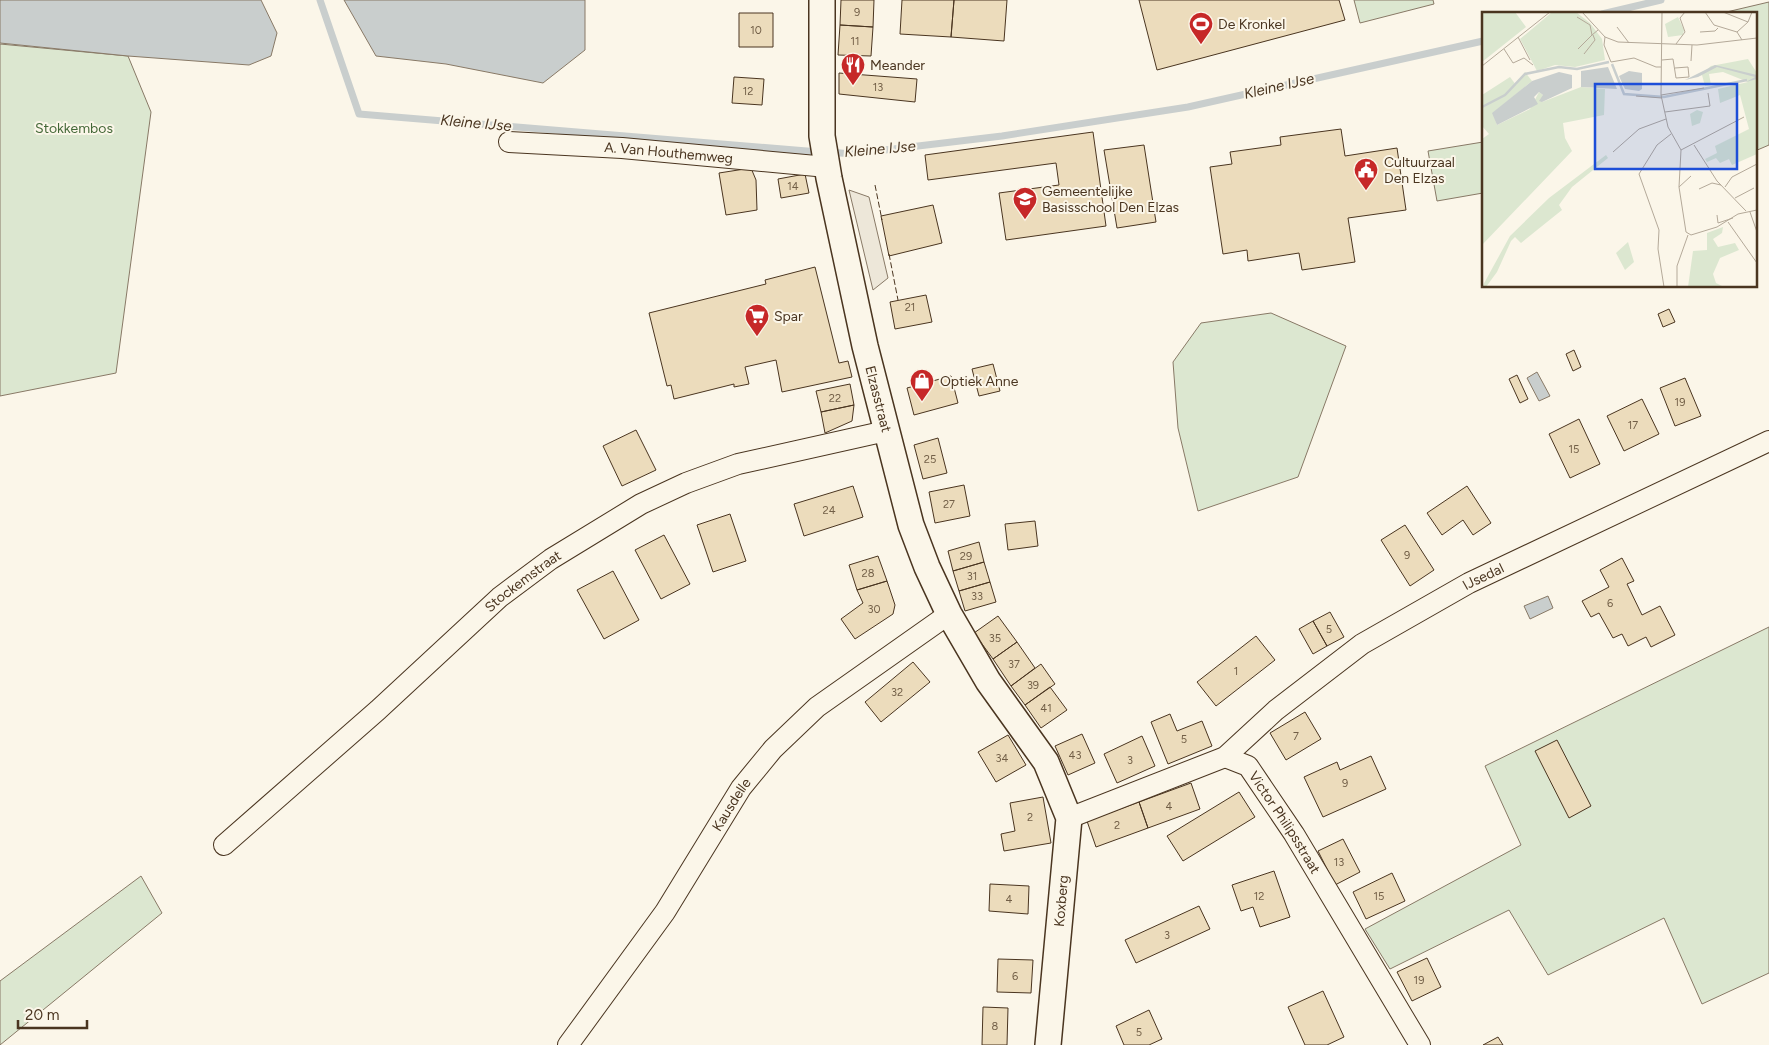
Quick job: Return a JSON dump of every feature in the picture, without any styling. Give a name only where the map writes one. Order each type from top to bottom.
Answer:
[{"type":"street","name":"Elzasstraat","points":[[822,0],[826,158],[865,346],[911,525],[927,567],[949,614],[988,681],[1046,762]]},
{"type":"street","name":"A. Van Houthemweg","points":[[508,142],[826,158]]},
{"type":"street","name":"Stockemstraat","points":[[224,845],[378,710],[500,597],[551,559],[641,504],[686,483],[738,464],[886,431]]},
{"type":"street","name":"IJsedal","points":[[1225,757],[1276,710],[1362,644],[1469,582],[1769,441]]},
{"type":"street","name":"Kausdelle","points":[[568,1045],[665,912],[741,788],[773,749],[817,707],[949,614]]},
{"type":"street","points":[[1069,818],[1225,757]]},
{"type":"street","name":"Victor Philipsstraat","points":[[1225,757],[1248,766],[1294,834],[1420,1045]]},
{"type":"street","name":"Koxberg","points":[[1046,762],[1069,818],[1048,1045]]},
{"type":"green space","points":[[1354,0],[1433,0],[1434,4],[1360,23]]},
{"type":"green space","points":[[1769,2],[1769,145],[1756,151],[1756,12],[1726,12]]},
{"type":"green space","name":"Stokkembos","points":[[0,44],[128,56],[151,112],[116,373],[0,396]]},
{"type":"green space","points":[[1482,142],[1482,193],[1437,201],[1428,151]]},
{"type":"green space","points":[[1271,313],[1346,346],[1298,477],[1198,511],[1178,428],[1173,362],[1201,323]]},
{"type":"green space","points":[[1769,627],[1769,973],[1702,1004],[1664,918],[1548,975],[1509,910],[1390,969],[1365,929],[1521,845],[1485,766]]},
{"type":"green space","points":[[141,876],[162,913],[0,1045],[0,981]]},
{"type":"shaded area","points":[[0,0],[261,0],[277,33],[271,56],[249,65],[128,56],[0,43]]},
{"type":"shaded area","points":[[344,0],[585,0],[585,50],[543,83],[446,64],[376,56]]},
{"type":"shaded area","points":[[849,190],[869,197],[888,278],[873,290]]},
{"type":"shaded area","points":[[1537,372],[1550,396],[1539,401],[1527,378]]},
{"type":"shaded area","points":[[1548,596],[1553,608],[1530,619],[1524,606]]},
{"type":"building","points":[[841,0],[874,0],[873,27],[840,25]]},
{"type":"building","points":[[902,0],[954,0],[951,37],[900,34]]},
{"type":"building","points":[[954,0],[1007,0],[1004,41],[951,37]]},
{"type":"building","name":"De Kronkel","points":[[1139,0],[1339,0],[1345,20],[1157,70]]},
{"type":"building","points":[[739,13],[773,13],[773,47],[739,47]]},
{"type":"building","points":[[840,25],[873,27],[871,56],[838,55]]},
{"type":"building","points":[[839,73],[917,79],[915,102],[839,94]]},
{"type":"building","points":[[734,77],[764,79],[762,105],[732,103]]},
{"type":"building","points":[[1341,129],[1345,156],[1397,148],[1406,210],[1348,218],[1355,262],[1302,270],[1299,253],[1248,261],[1247,250],[1223,254],[1210,167],[1232,164],[1230,152],[1281,145],[1280,137]]},
{"type":"building","points":[[1093,132],[1106,226],[1006,240],[999,193],[1059,185],[1056,163],[928,180],[925,155]]},
{"type":"building","points":[[1144,145],[1156,222],[1117,228],[1104,150]]},
{"type":"building","points":[[751,168],[756,180],[757,210],[726,215],[719,173]]},
{"type":"building","points":[[805,174],[809,193],[781,198],[778,179]]},
{"type":"building","points":[[933,205],[942,243],[889,256],[881,216]]},
{"type":"building","points":[[815,267],[839,363],[848,361],[852,377],[782,392],[776,360],[745,367],[749,384],[734,387],[734,384],[674,399],[671,385],[667,386],[649,313],[766,284],[765,280]]},
{"type":"building","points":[[926,295],[932,322],[895,329],[890,302]]},
{"type":"building","points":[[1669,309],[1675,322],[1663,327],[1658,314]]},
{"type":"building","points":[[1574,350],[1581,367],[1573,371],[1566,354]]},
{"type":"building","points":[[993,364],[1000,391],[979,396],[972,369]]},
{"type":"building","points":[[1517,375],[1528,399],[1520,403],[1509,379]]},
{"type":"building","points":[[951,376],[958,403],[914,415],[907,388]]},
{"type":"building","points":[[1685,378],[1701,416],[1675,426],[1660,388]]},
{"type":"building","points":[[850,384],[854,405],[821,412],[816,391]]},
{"type":"building","points":[[1642,399],[1659,434],[1624,451],[1607,416]]},
{"type":"building","points":[[854,405],[852,421],[825,433],[821,412]]},
{"type":"building","points":[[1579,419],[1600,464],[1570,478],[1549,434]]},
{"type":"building","points":[[636,430],[656,470],[622,486],[603,446]]},
{"type":"building","points":[[938,438],[947,473],[923,479],[914,445]]},
{"type":"building","points":[[964,485],[970,516],[935,523],[929,492]]},
{"type":"building","points":[[853,486],[863,517],[804,536],[794,504]]},
{"type":"building","points":[[1467,486],[1491,523],[1473,535],[1463,520],[1442,535],[1427,513]]},
{"type":"building","points":[[730,514],[746,561],[713,572],[697,525]]},
{"type":"building","points":[[1035,521],[1038,546],[1008,550],[1005,524]]},
{"type":"building","points":[[1405,525],[1434,570],[1410,586],[1381,540]]},
{"type":"building","points":[[664,535],[690,584],[661,599],[635,550]]},
{"type":"building","points":[[979,542],[984,562],[953,571],[948,551]]},
{"type":"building","points":[[878,556],[887,581],[857,590],[849,565]]},
{"type":"building","points":[[1622,558],[1634,581],[1627,584],[1642,615],[1660,606],[1675,635],[1651,647],[1646,637],[1628,646],[1622,634],[1613,638],[1599,613],[1591,617],[1582,601],[1609,587],[1600,570]]},
{"type":"building","points":[[984,562],[990,582],[959,591],[953,571]]},
{"type":"building","points":[[613,571],[639,620],[604,639],[577,590]]},
{"type":"building","points":[[887,581],[895,605],[893,614],[855,639],[841,619],[863,603],[857,590]]},
{"type":"building","points":[[990,582],[996,602],[965,611],[959,591]]},
{"type":"building","points":[[1330,612],[1344,637],[1327,646],[1313,621]]},
{"type":"building","points":[[998,616],[1017,642],[993,659],[974,633]]},
{"type":"building","points":[[1313,621],[1327,646],[1313,654],[1299,629]]},
{"type":"building","points":[[1256,636],[1275,660],[1216,706],[1197,682]]},
{"type":"building","points":[[1017,642],[1035,668],[1011,686],[993,659]]},
{"type":"building","points":[[913,662],[930,682],[881,722],[865,702]]},
{"type":"building","points":[[1041,664],[1055,684],[1025,705],[1011,686]]},
{"type":"building","points":[[1050,687],[1067,710],[1041,728],[1025,705]]},
{"type":"building","points":[[1305,712],[1321,739],[1286,760],[1270,733]]},
{"type":"building","points":[[1170,714],[1177,731],[1202,721],[1212,746],[1168,764],[1151,722]]},
{"type":"building","points":[[1082,734],[1095,763],[1068,775],[1055,746]]},
{"type":"building","points":[[1008,735],[1026,765],[996,782],[978,752]]},
{"type":"building","points":[[1142,736],[1155,766],[1117,783],[1104,754]]},
{"type":"building","points":[[1557,740],[1591,806],[1569,818],[1535,751]]},
{"type":"building","points":[[1371,756],[1386,789],[1323,817],[1304,777],[1337,762],[1340,770]]},
{"type":"building","points":[[1191,783],[1200,809],[1148,828],[1139,802]]},
{"type":"building","points":[[1239,792],[1255,817],[1183,861],[1167,836]]},
{"type":"building","points":[[1043,797],[1051,843],[1004,851],[1001,834],[1015,831],[1010,803]]},
{"type":"building","points":[[1139,802],[1148,828],[1096,847],[1087,821]]},
{"type":"building","points":[[1343,839],[1360,872],[1335,885],[1318,851]]},
{"type":"building","points":[[1274,871],[1290,917],[1260,927],[1253,907],[1241,911],[1232,885]]},
{"type":"building","points":[[1392,873],[1405,901],[1366,919],[1353,892]]},
{"type":"building","points":[[990,884],[1029,886],[1028,914],[989,911]]},
{"type":"building","points":[[1199,906],[1210,929],[1136,963],[1125,940]]},
{"type":"building","points":[[1427,958],[1441,987],[1412,1001],[1397,972]]},
{"type":"building","points":[[998,959],[1033,960],[1031,993],[997,992]]},
{"type":"building","points":[[1323,991],[1344,1037],[1327,1045],[1305,1045],[1288,1007]]},
{"type":"building","points":[[983,1007],[1008,1008],[1007,1045],[982,1045]]},
{"type":"building","points":[[1149,1010],[1162,1039],[1149,1045],[1124,1045],[1116,1026]]},
{"type":"building","points":[[1498,1037],[1503,1045],[1483,1045]]},
{"type":"waterway","name":"Kleine IJse","points":[[320,0],[359,114],[819,152]]},
{"type":"waterway","name":"Kleine IJse","points":[[1610,12],[1661,0]]},
{"type":"waterway","name":"Kleine IJse","points":[[830,152],[851,154],[1002,136],[1188,107],[1482,41]]},
{"type":"fence","points":[[875,185],[882,220]]},
{"type":"fence","points":[[889,254],[898,300]]},
{"type":"place","name":"De Kronkel","points":[[1201,45]]},
{"type":"place","name":"Meander","points":[[853,86]]},
{"type":"place","name":"Cultuurzaal Den Elzas","points":[[1366,191]]},
{"type":"place","name":"Gemeentelijke Basisschool Den Elzas","points":[[1025,220]]},
{"type":"place","name":"Spar","points":[[757,337]]},
{"type":"place","name":"Optiek Anne","points":[[922,402]]}]
